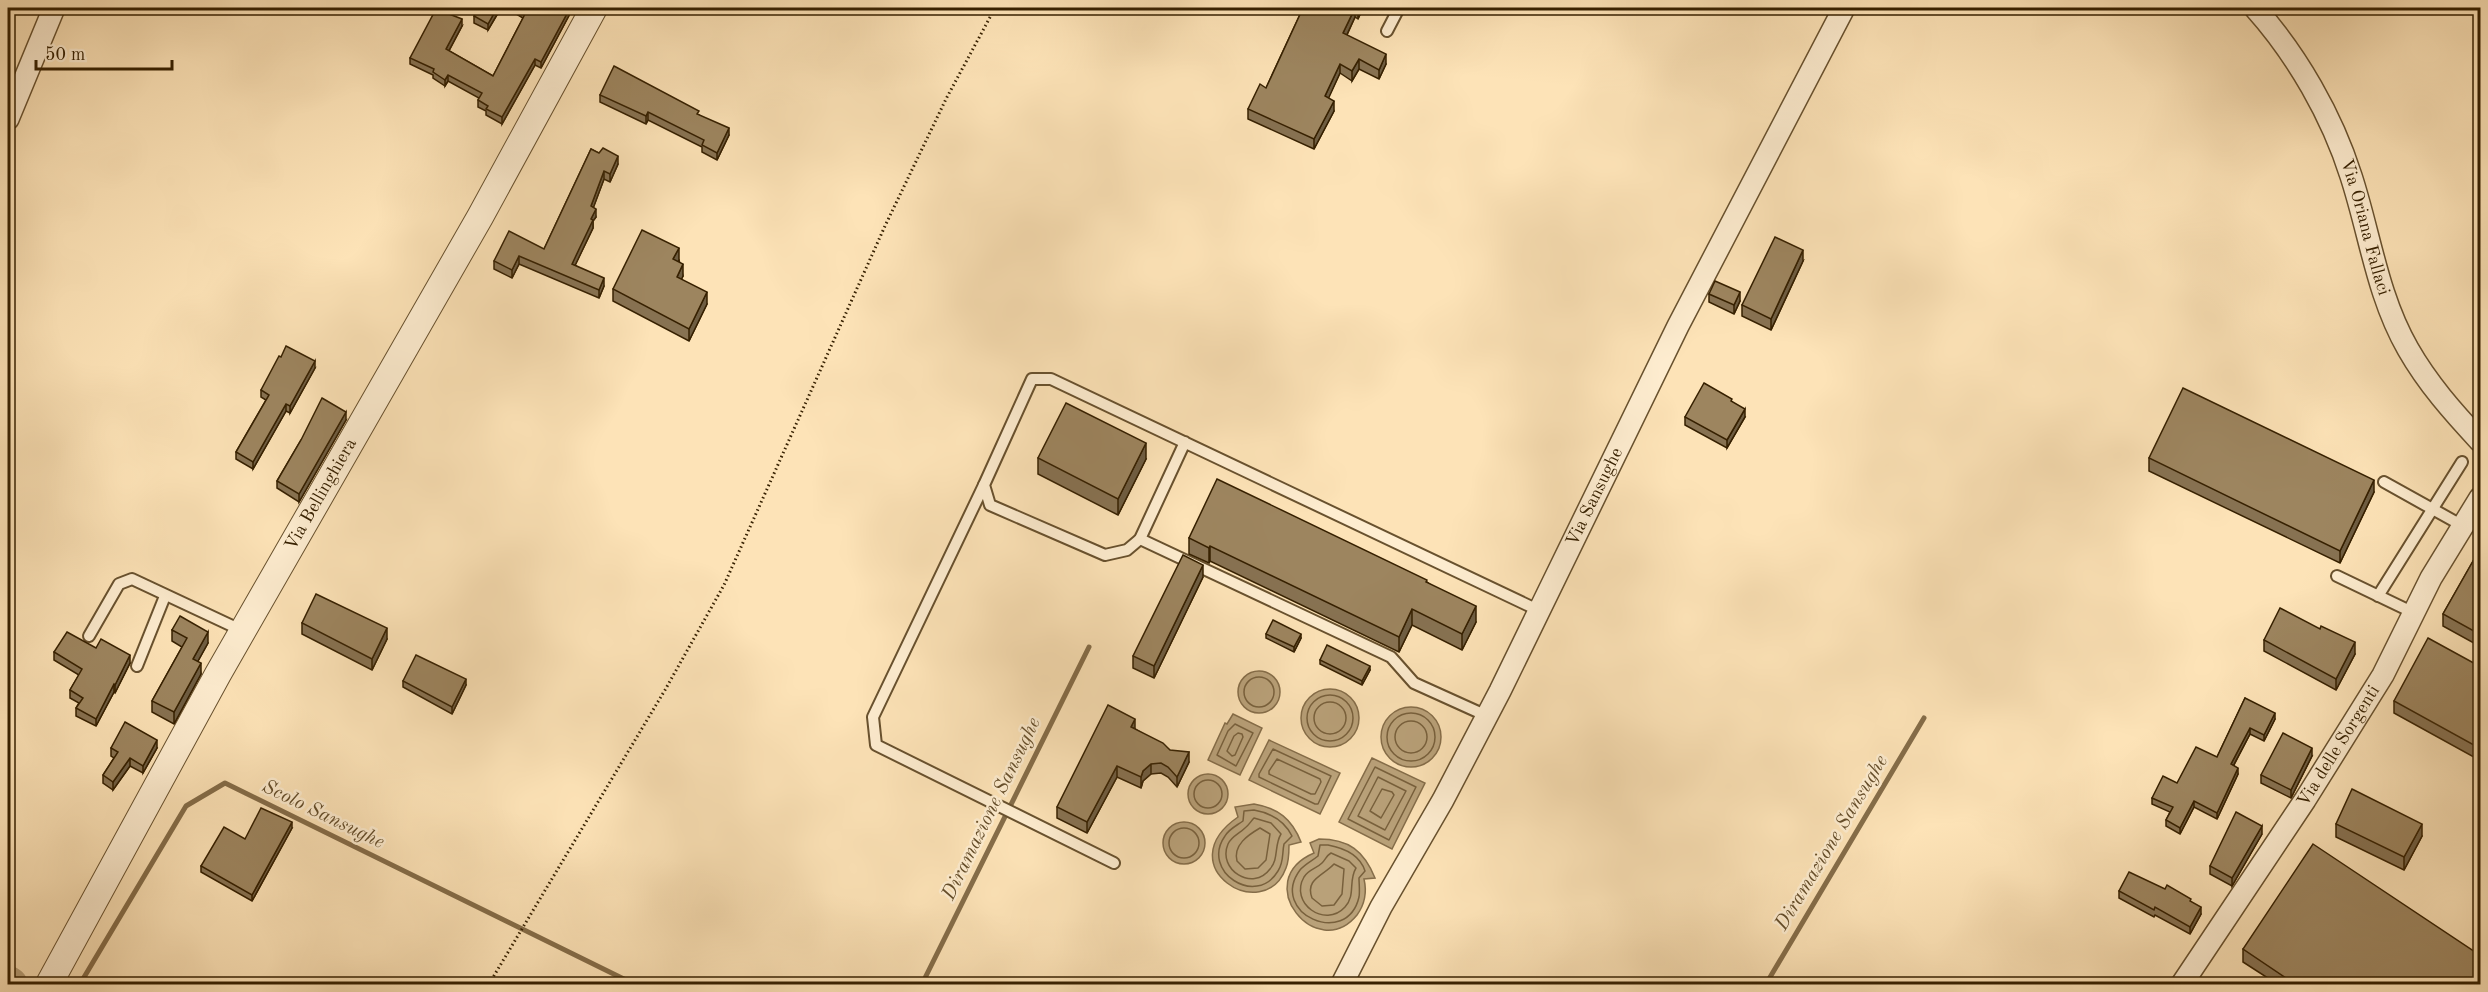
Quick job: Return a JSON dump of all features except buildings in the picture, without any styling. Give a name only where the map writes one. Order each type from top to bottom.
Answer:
[{"type":"street","points":[[8,119],[54,8]]},
{"type":"street","name":"Via Bellinghiera","points":[[50,983],[243,631],[480,217],[594,8]]},
{"type":"street","name":"Via Sansughe","points":[[1342,984],[1381,907],[1443,800],[1487,716],[1678,327],[1844,8]]},
{"type":"street","name":"Via Oriana Fallaci","points":[[2255,8],[2270,24],[2302,71],[2334,132],[2352,177],[2387,304],[2407,348],[2437,395],[2481,441]]},
{"type":"street","name":"Via delle Sorgenti","points":[[2182,984],[2305,800],[2383,675],[2412,612],[2481,498]]},
{"type":"lane","points":[[1387,31],[1399,8]]},
{"type":"lane","points":[[1114,863],[876,745],[873,717],[1032,379],[1051,379],[1540,611]]},
{"type":"lane","points":[[984,485],[990,505],[1105,555],[1127,550],[1140,540],[1185,442]]},
{"type":"lane","points":[[2378,596],[2462,462]]},
{"type":"lane","points":[[2384,483],[2463,526]]},
{"type":"lane","points":[[1140,540],[1391,657],[1414,682],[1487,716]]},
{"type":"lane","points":[[2337,576],[2412,612]]},
{"type":"lane","points":[[89,636],[119,584],[132,579],[243,631]]},
{"type":"lane","points":[[137,666],[165,596]]},
{"type":"path","points":[[489,984],[665,690],[724,585],[885,226],[946,99],[995,8]]},
{"type":"water","points":[[1259,671],[1274,677],[1280,692],[1274,707],[1259,713],[1244,707],[1238,692],[1244,677]]},
{"type":"water","points":[[1324,689],[1336,689],[1351,697],[1359,712],[1359,724],[1351,739],[1336,747],[1324,747],[1309,739],[1301,724],[1301,712],[1309,697]]},
{"type":"water","points":[[1411,707],[1428,712],[1436,720],[1441,737],[1436,754],[1428,762],[1411,767],[1394,762],[1386,754],[1381,737],[1386,720],[1394,712]]},
{"type":"water","points":[[1233,714],[1262,728],[1240,775],[1208,760],[1225,723],[1227,724]]},
{"type":"water","points":[[1269,740],[1340,773],[1320,814],[1249,780]]},
{"type":"water","points":[[1372,758],[1425,783],[1392,849],[1339,822]]},
{"type":"water","points":[[1208,774],[1222,780],[1228,794],[1222,808],[1208,814],[1194,808],[1188,794],[1194,780]]},
{"type":"water","points":[[1254,804],[1270,808],[1283,816],[1289,821],[1301,842],[1289,845],[1286,868],[1275,885],[1259,892],[1242,891],[1227,883],[1216,870],[1212,854],[1219,836],[1238,817],[1235,807]]},
{"type":"water","points":[[1184,822],[1199,828],[1205,843],[1199,858],[1184,864],[1169,858],[1163,843],[1169,828]]},
{"type":"water","points":[[1319,839],[1339,841],[1354,848],[1366,861],[1375,878],[1364,879],[1365,893],[1362,907],[1357,915],[1341,928],[1324,930],[1309,924],[1296,913],[1288,898],[1288,881],[1296,866],[1314,853],[1310,843]]},
{"type":"waterway","name":"Diramazione Sansughe","points":[[922,984],[1089,647]]},
{"type":"waterway","name":"Diramazione Sansughe","points":[[1766,984],[1924,718]]},
{"type":"waterway","name":"Scolo Sansughe","points":[[80,984],[186,806],[225,783],[634,984]]}]
